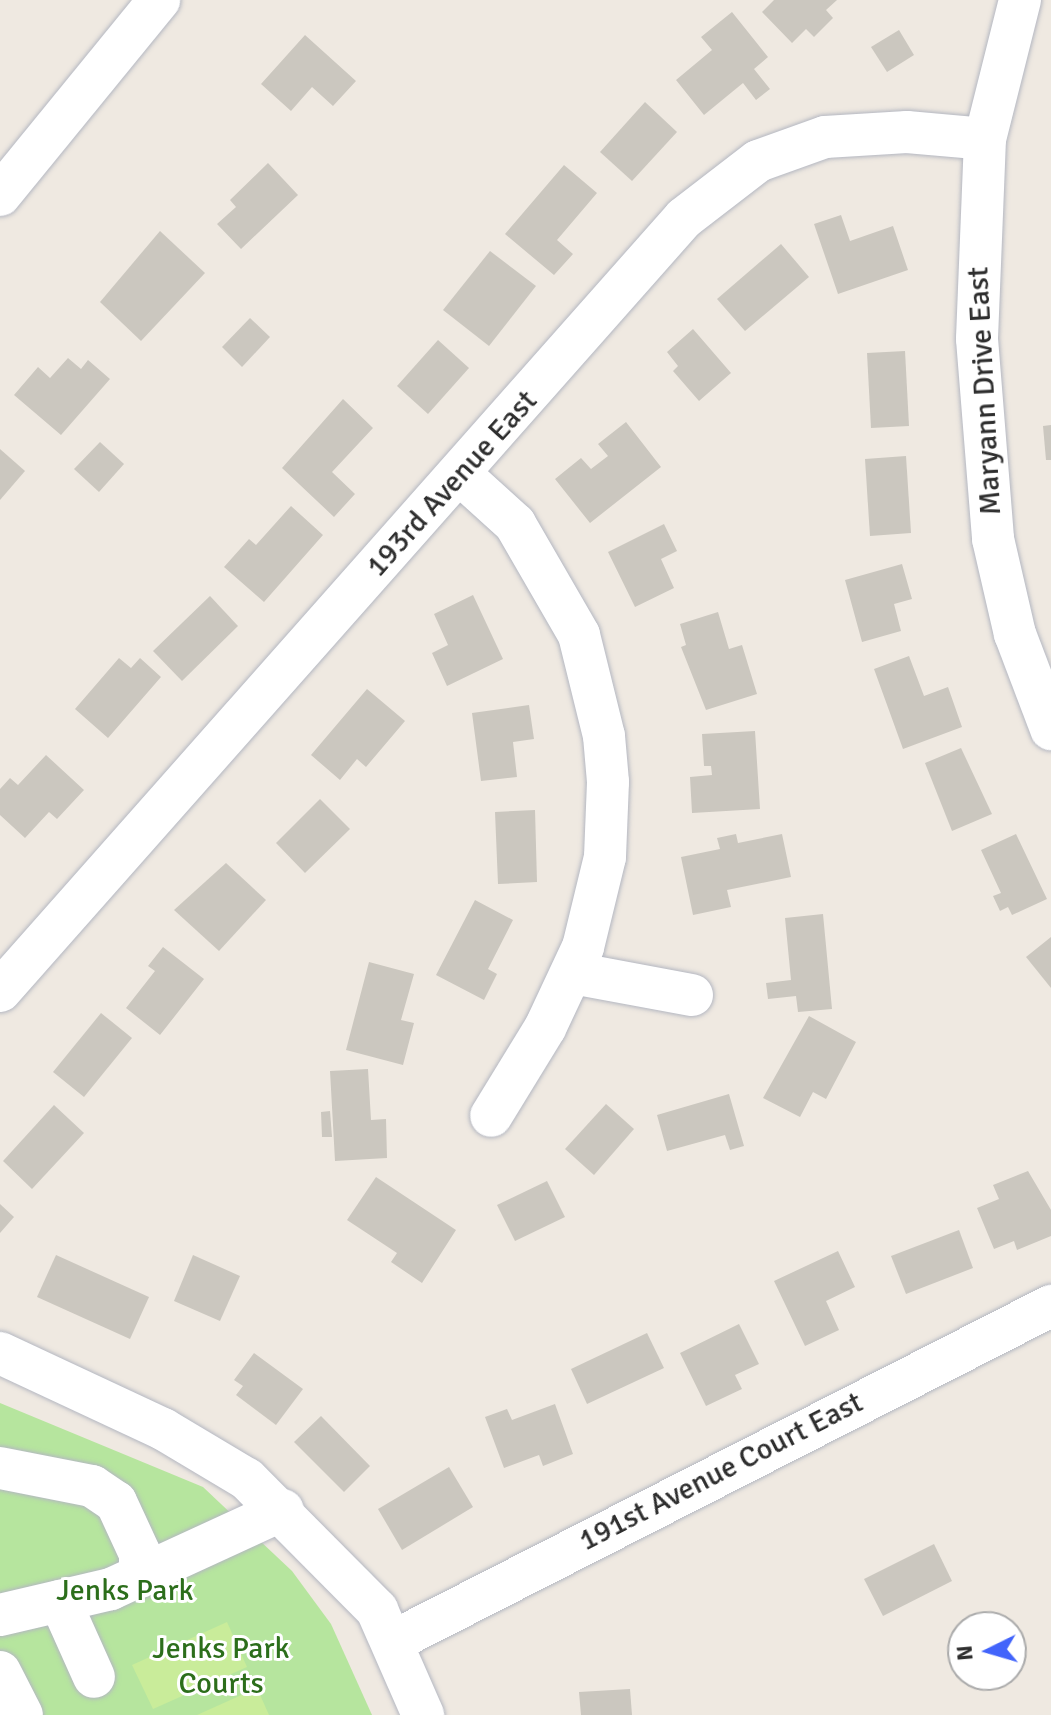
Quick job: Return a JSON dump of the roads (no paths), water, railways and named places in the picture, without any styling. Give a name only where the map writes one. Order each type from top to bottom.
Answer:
[{"type":"street","points":[[0,195],[159,0]]},
{"type":"street","name":"Maryann Drive East","points":[[1020,0],[985,139],[975,282],[981,413],[993,539],[1041,676],[1051,729]]},
{"type":"street","name":"193rd Avenue East","points":[[0,991],[461,475],[684,218],[758,161],[825,137],[862,133],[985,139]]},
{"type":"street","points":[[461,475],[515,524],[548,574],[579,635],[593,683],[608,782],[605,857],[598,900],[573,973],[491,1116]]},
{"type":"street","points":[[573,973],[692,995]]},
{"type":"street","name":"191st Avenue Court East","points":[[392,1642],[1051,1306]]},
{"type":"street","points":[[0,1353],[218,1459],[283,1510],[377,1610],[423,1715]]},
{"type":"street","points":[[0,1468],[92,1486],[116,1502],[140,1554],[140,1577]]},
{"type":"street","points":[[0,1615],[140,1577],[283,1510]]},
{"type":"street","points":[[60,1601],[94,1677]]},
{"type":"street","points":[[0,1672],[22,1715]]},
{"type":"park label","name":"Jenks Park","points":[[125,1591]]},
{"type":"park label","name":"Jenks Park Courts","points":[[221,1666]]}]
